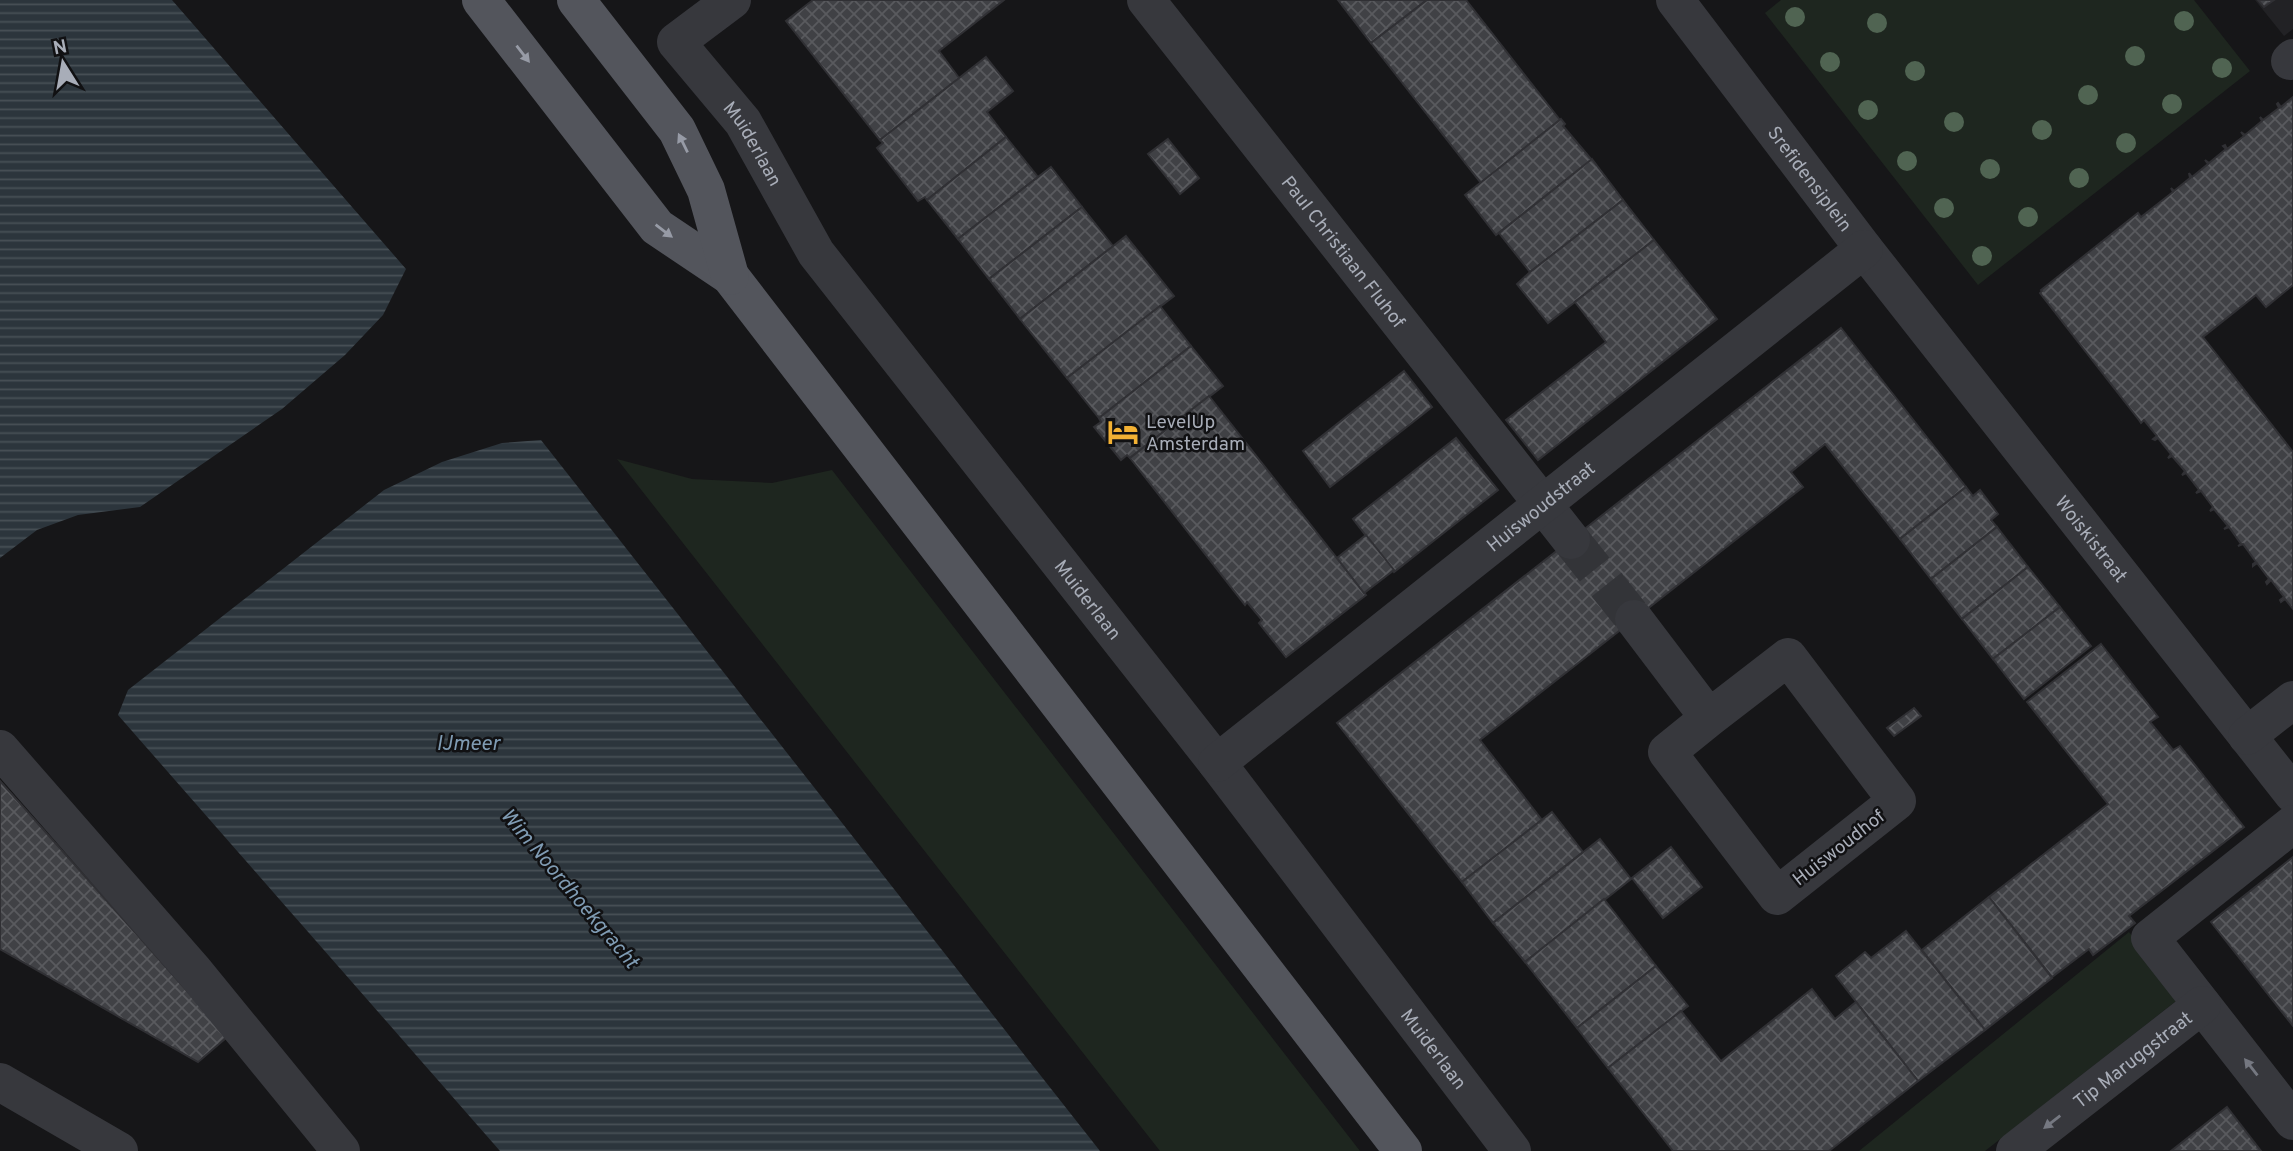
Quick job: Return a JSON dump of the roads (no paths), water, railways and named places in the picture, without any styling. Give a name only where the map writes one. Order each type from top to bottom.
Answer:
[{"type":"main road","points":[[481,0],[657,227],[730,276],[1403,1151]]},
{"type":"main road","points":[[576,0],[677,130],[706,190],[730,276]]},
{"type":"street","name":"Muiderlaan","points":[[732,0],[676,42],[744,122],[816,253],[1217,763],[1512,1151]]},
{"type":"street","name":"Paul Christiaan Fluhof","points":[[1146,0],[1544,503]]},
{"type":"street","name":"Srefidensiplein","points":[[1689,5],[1864,249],[1936,339]]},
{"type":"street","name":"Huiswoudstraat","points":[[1217,763],[1864,249]]},
{"type":"street","name":"Woiskistraat","points":[[1936,339],[2247,736]]},
{"type":"street","points":[[1544,503],[1571,540]]},
{"type":"street","points":[[1634,619],[1709,718]]},
{"type":"street","name":"Huiswoudhof","points":[[1788,657],[1897,800],[1777,896],[1667,752],[1709,718],[1788,657]]},
{"type":"street","points":[[2293,700],[2247,736],[2293,794]]},
{"type":"street","points":[[0,749],[185,961],[341,1151]]},
{"type":"street","name":"Tip Maruggstraat","points":[[2015,1151],[2202,1005],[2150,938],[2293,824]]},
{"type":"street","points":[[2202,1005],[2293,1121]]},
{"type":"street","points":[[0,1082],[119,1151]]},
{"type":"water","points":[[0,0],[172,0],[406,269],[383,315],[345,355],[282,409],[140,507],[78,515],[37,530],[0,558]]},
{"type":"water","name":"IJmeer","points":[[541,440],[1100,1151],[500,1151],[118,715],[128,690],[384,490],[442,462],[502,443]]},
{"type":"tunnel","points":[[1571,540],[1634,619]]},
{"type":"place","name":"LevelUp Amsterdam","points":[[1123,432]]},
{"type":"water label","name":"Wim Noordhoekgracht","points":[[570,888]]}]
